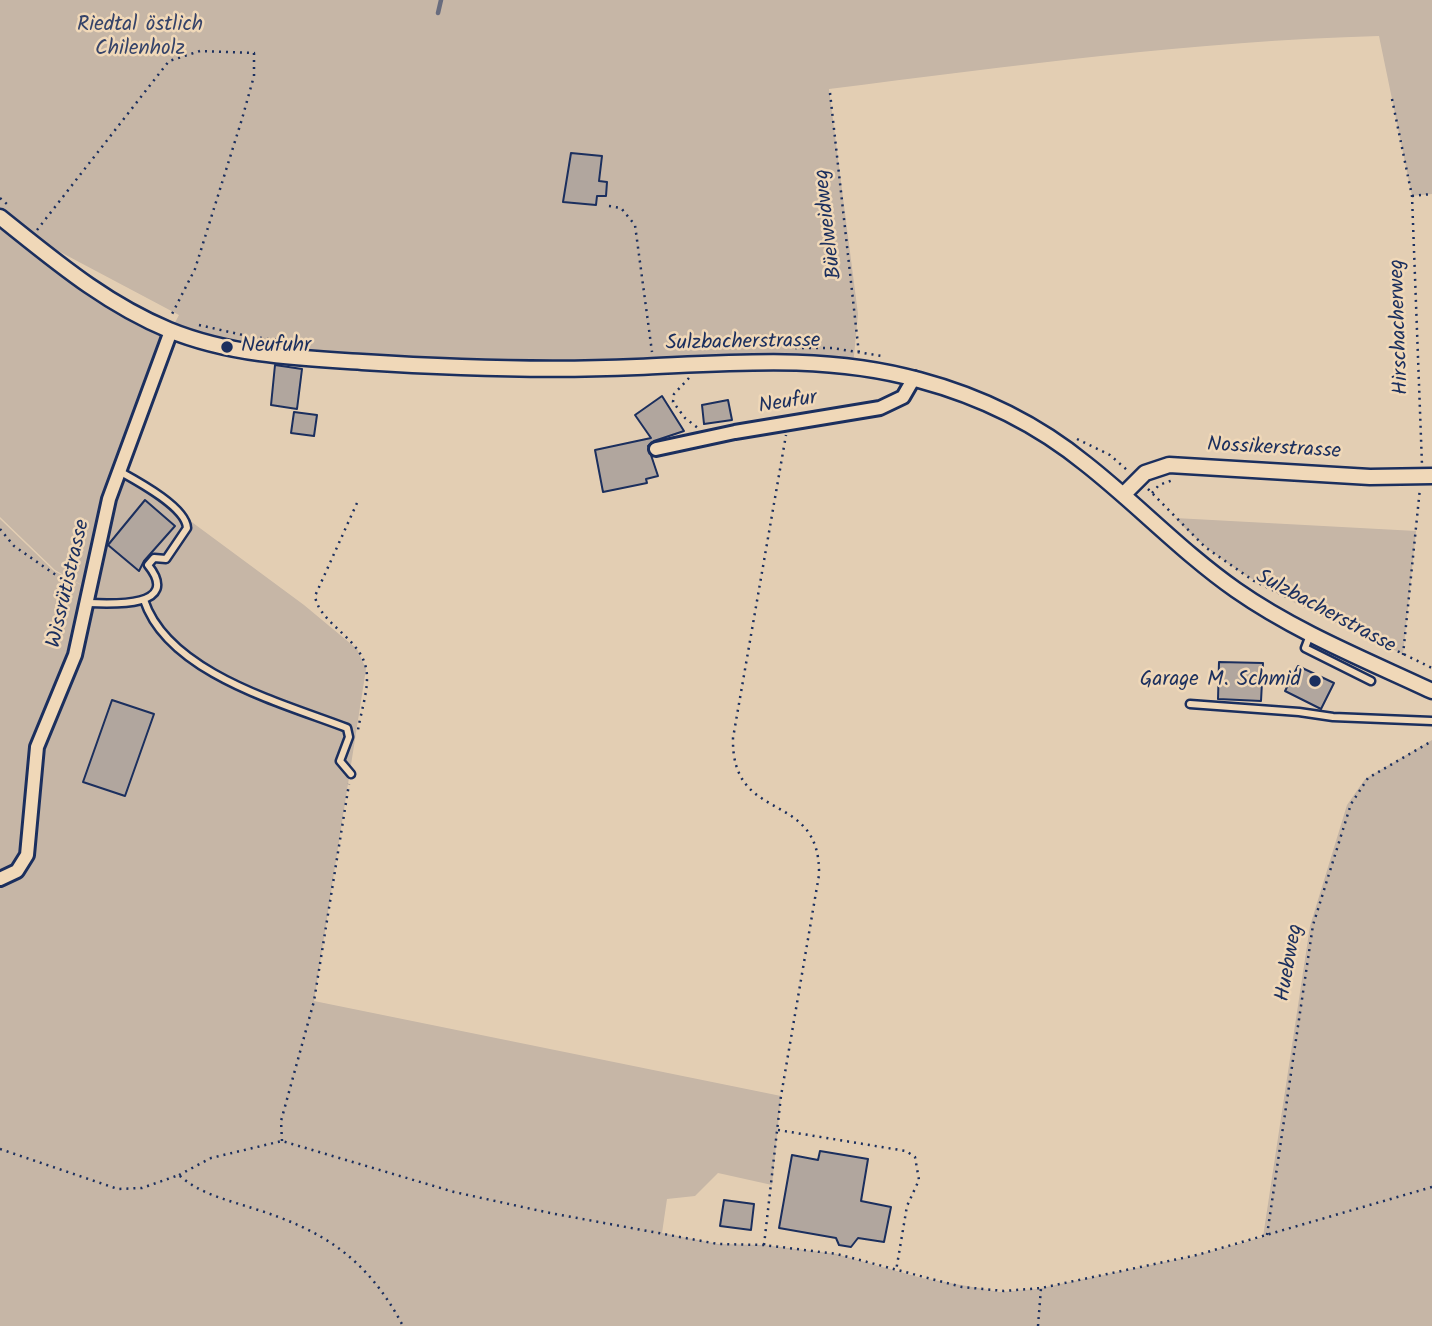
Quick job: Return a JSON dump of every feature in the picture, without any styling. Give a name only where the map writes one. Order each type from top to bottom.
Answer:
[{"type":"street","name":"Sulzbacherstrasse","points":[[5,211],[92,290],[171,331],[234,348],[328,360],[537,370],[652,359],[697,365],[795,361],[853,366],[914,379],[969,397],[1014,417],[1083,461],[1236,590],[1311,633],[1432,691]]},
{"type":"street","name":"Wissrütistrasse","points":[[0,879],[17,871],[27,855],[37,747],[75,655],[101,529],[171,331]]},
{"type":"street","name":"Neufur","points":[[656,449],[889,405],[903,397],[914,379]]},
{"type":"street","name":"Nossikerstrasse","points":[[1123,495],[1145,472],[1169,465],[1370,477],[1427,476]]},
{"type":"lane","points":[[87,600],[131,605],[144,600],[156,584],[156,578],[148,565],[154,558],[166,559],[184,535],[187,523],[173,507],[120,471]]},
{"type":"lane","points":[[144,600],[160,631],[212,672],[245,689],[346,727],[349,737],[340,761],[351,774]]},
{"type":"lane","points":[[1311,633],[1305,648],[1371,681]]},
{"type":"lane","points":[[1190,704],[1332,717],[1432,721]]},
{"type":"path","points":[[33,235],[169,61],[200,51],[254,53],[251,87],[195,269],[171,315]]},
{"type":"path","name":"Büelweidweg","points":[[830,93],[859,352]]},
{"type":"path","name":"Hirschacherweg","points":[[1392,99],[1412,196],[1427,476],[1403,654]]},
{"type":"path","points":[[1412,196],[1432,194]]},
{"type":"path","points":[[0,198],[5,211]]},
{"type":"path","points":[[609,206],[621,208],[635,225],[652,359]]},
{"type":"path","points":[[28,221],[33,235]]},
{"type":"path","points":[[33,235],[47,236]]},
{"type":"path","points":[[162,312],[182,319]]},
{"type":"path","points":[[194,323],[287,342]]},
{"type":"path","points":[[792,348],[832,348],[889,358]]},
{"type":"path","points":[[652,359],[664,351]]},
{"type":"path","points":[[642,352],[652,359]]},
{"type":"path","points":[[697,365],[695,372],[674,394],[673,402],[685,418],[708,438]]},
{"type":"path","points":[[764,1245],[778,1130],[820,855],[813,835],[800,821],[748,788],[737,773],[733,757],[733,738],[788,423]]},
{"type":"path","points":[[1067,432],[1110,455],[1164,504],[1189,533],[1233,568],[1267,588],[1432,668]]},
{"type":"path","points":[[357,503],[315,596],[318,607],[357,649],[366,669],[357,736]]},
{"type":"path","points":[[0,529],[14,546],[87,600]]},
{"type":"path","name":"Huebweg","points":[[1267,1236],[1313,925],[1351,803],[1368,778],[1432,741]]},
{"type":"path","points":[[282,1141],[281,1121],[314,1001],[351,774]]},
{"type":"path","points":[[778,1130],[905,1151],[915,1157],[919,1180],[907,1206],[896,1270]]},
{"type":"path","points":[[0,1149],[118,1189],[142,1188],[179,1175],[211,1158],[282,1141],[454,1192],[550,1213],[718,1244],[764,1245],[836,1254],[962,1287],[1003,1291],[1041,1288],[1198,1255],[1432,1187]]},
{"type":"path","points":[[179,1175],[212,1195],[300,1224],[331,1242],[369,1273],[403,1326]]},
{"type":"path","points":[[1038,1326],[1041,1288]]},
{"type":"green space","name":"Riedtal östlich Chilenholz","points":[[0,0],[1432,0],[1432,194],[1412,196],[1379,36],[1172,49],[829,89],[858,314],[853,366],[652,366],[328,360],[171,331],[120,469],[304,605],[357,649],[366,669],[314,1001],[781,1096],[772,1185],[718,1173],[695,1196],[667,1199],[662,1233],[718,1244],[764,1245],[836,1254],[922,1278],[1000,1292],[1037,1289],[1194,1256],[1263,1237],[1310,926],[1347,805],[1365,779],[1432,740],[1432,1326],[0,1326],[0,519],[54,571],[87,588],[55,570],[0,517]],"holes":[[[13,227],[179,315],[171,330],[60,266]]]},
{"type":"green space","points":[[1175,518],[1416,531],[1403,654],[1253,580],[1199,541]]},
{"type":"building","points":[[571,153],[602,156],[599,181],[607,182],[606,196],[597,196],[596,205],[563,202]]},
{"type":"building","points":[[275,365],[302,369],[297,409],[271,405]]},
{"type":"building","points":[[662,396],[684,431],[654,441],[648,446],[658,476],[646,479],[647,483],[603,492],[595,450],[651,438],[635,415]]},
{"type":"building","points":[[728,400],[732,420],[704,424],[702,405]]},
{"type":"building","points":[[294,412],[317,415],[314,436],[291,433]]},
{"type":"building","points":[[145,500],[175,526],[144,561],[139,571],[108,545]]},
{"type":"building","points":[[1219,662],[1263,663],[1261,701],[1218,699]]},
{"type":"building","points":[[1298,666],[1334,683],[1321,709],[1285,691]]},
{"type":"building","points":[[112,700],[154,714],[125,796],[83,782]]},
{"type":"building","points":[[820,1151],[868,1159],[861,1201],[891,1207],[884,1242],[858,1238],[851,1247],[839,1245],[836,1238],[779,1228],[792,1155],[818,1160]]},
{"type":"building","points":[[724,1200],[754,1204],[751,1230],[720,1226]]},
{"type":"waterway","points":[[438,13],[441,0]]},
{"type":"place","name":"Neufuhr","points":[[227,347]]},
{"type":"place","name":"Garage M. Schmid","points":[[1315,681]]}]
